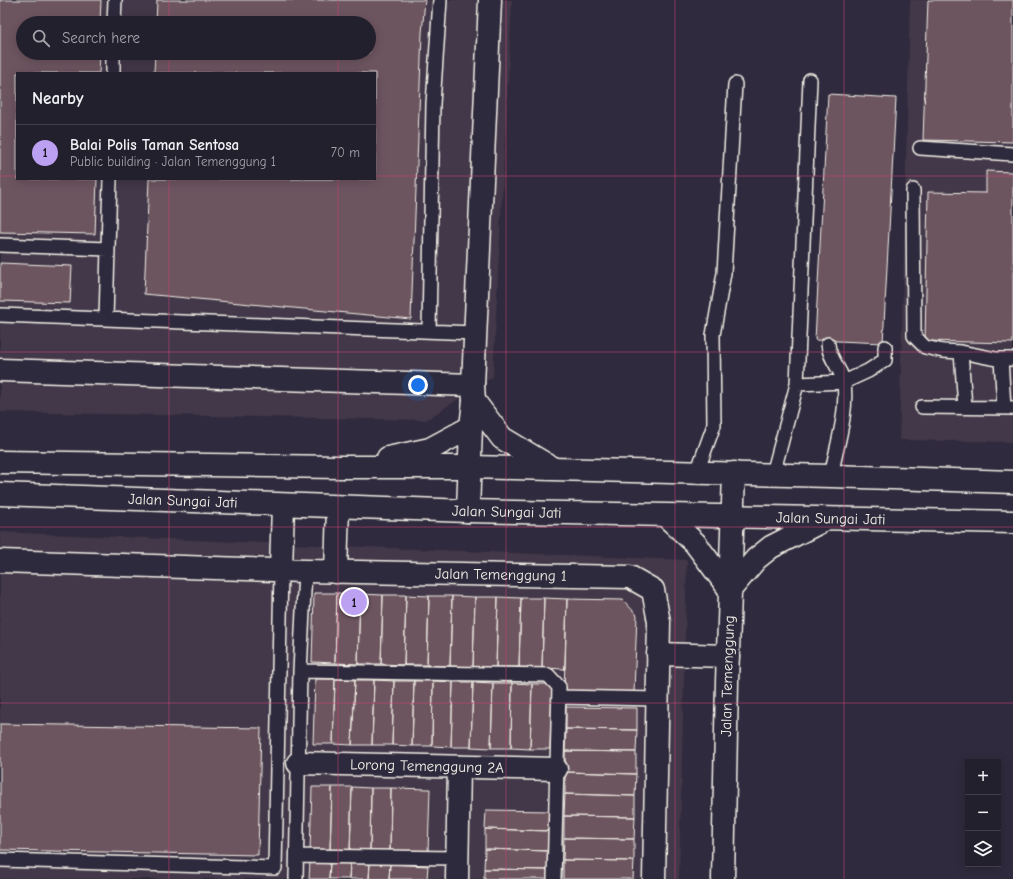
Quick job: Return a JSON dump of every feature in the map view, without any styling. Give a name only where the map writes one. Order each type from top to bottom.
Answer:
[{"type":"street","points":[[468,511],[490,0]]},
{"type":"street","points":[[0,370],[473,393]]},
{"type":"street","points":[[473,393],[502,438],[553,469]]},
{"type":"street","points":[[340,467],[430,449],[471,427]]},
{"type":"street","points":[[0,462],[340,467],[470,467],[773,474],[1013,482]]},
{"type":"street","name":"Jalan Temenggung","points":[[723,879],[734,473]]},
{"type":"street","name":"Jalan Sungai Jati","points":[[0,494],[468,511],[733,518],[1013,522]]},
{"type":"street","points":[[282,505],[282,570]]},
{"type":"street","points":[[336,572],[338,507]]},
{"type":"street","points":[[666,516],[695,543],[730,590],[756,559],[771,547],[827,519]]},
{"type":"street","name":"Jalan Temenggung 1","points":[[0,561],[336,572],[630,577],[653,590],[659,622],[670,654],[657,699],[654,879]]},
{"type":"street","points":[[670,654],[728,656]]},
{"type":"street","name":"Lorong Temenggung 2A","points":[[298,763],[556,769]]},
{"type":"street","points":[[457,879],[459,767]]},
{"type":"lane","points":[[114,16],[115,0]]},
{"type":"lane","points":[[429,331],[433,104],[440,0]]},
{"type":"lane","points":[[113,72],[114,60]]},
{"type":"lane","points":[[773,474],[797,384],[810,80]]},
{"type":"lane","points":[[697,472],[714,425],[713,335],[724,273],[735,84]]},
{"type":"lane","points":[[920,148],[1013,154]]},
{"type":"lane","points":[[106,319],[110,180]]},
{"type":"lane","points":[[913,190],[914,336],[925,347],[943,351],[961,352],[1007,359],[1009,408],[922,407]]},
{"type":"lane","points":[[0,245],[108,249]]},
{"type":"lane","points":[[0,314],[475,333]]},
{"type":"lane","points":[[828,344],[829,352],[844,382],[844,411],[830,476]]},
{"type":"lane","points":[[797,384],[844,382],[868,372],[885,360],[885,347]]},
{"type":"lane","points":[[961,352],[965,408]]},
{"type":"lane","points":[[0,860],[275,874],[282,570]]},
{"type":"lane","points":[[296,879],[300,671],[305,571]]},
{"type":"lane","points":[[300,671],[548,675],[559,687],[554,879]]},
{"type":"lane","points":[[558,697],[657,699]]},
{"type":"lane","points":[[297,856],[457,858]]},
{"type":"shaded area","points":[[0,0],[512,0],[493,377],[426,420],[0,412]]},
{"type":"shaded area","points":[[910,0],[1013,0],[1013,442],[899,440]]},
{"type":"shaded area","points":[[0,532],[687,560],[679,879],[0,879]]},
{"type":"building","points":[[0,0],[101,0],[100,16],[16,16],[16,60],[100,60],[99,72],[16,72],[16,180],[97,180],[95,234],[0,232]]},
{"type":"building","points":[[157,0],[425,0],[422,33],[411,319],[144,294],[149,180],[376,180],[376,72],[154,72],[155,60],[376,60],[376,16],[156,16]]},
{"type":"building","points":[[928,0],[1013,0],[1013,142],[923,140]]},
{"type":"building","points":[[828,94],[896,98],[883,343],[815,340]]},
{"type":"building","points":[[986,171],[1013,172],[1013,343],[925,341],[928,192],[986,193]]},
{"type":"building","points":[[0,263],[72,266],[70,303],[0,301]]},
{"type":"building","points":[[314,593],[337,593],[335,663],[312,662]]},
{"type":"building","points":[[337,593],[360,594],[358,664],[335,663]]},
{"type":"building","points":[[360,594],[383,595],[381,664],[358,664]]},
{"type":"building","points":[[383,595],[406,595],[404,665],[381,664]]},
{"type":"building","points":[[406,595],[429,596],[427,665],[404,665]]},
{"type":"building","points":[[429,596],[452,596],[450,666],[427,665]]},
{"type":"building","points":[[452,596],[475,597],[473,667],[450,666]]},
{"type":"building","points":[[475,597],[498,597],[496,667],[473,667]]},
{"type":"building","points":[[498,597],[521,598],[519,667],[496,667]]},
{"type":"building","points":[[521,598],[544,598],[542,668],[519,667]]},
{"type":"building","points":[[544,598],[567,599],[565,669],[542,668]]},
{"type":"building","points":[[567,599],[623,600],[637,615],[634,692],[564,691]]},
{"type":"building","points":[[315,679],[335,679],[333,744],[313,744]]},
{"type":"building","points":[[335,679],[355,680],[352,745],[333,744]]},
{"type":"building","points":[[355,680],[374,680],[372,745],[352,745]]},
{"type":"building","points":[[374,680],[394,681],[392,745],[372,745]]},
{"type":"building","points":[[394,681],[414,681],[412,746],[392,745]]},
{"type":"building","points":[[414,681],[433,681],[432,746],[412,746]]},
{"type":"building","points":[[433,681],[453,682],[451,747],[432,746]]},
{"type":"building","points":[[453,682],[473,682],[471,747],[451,747]]},
{"type":"building","points":[[473,682],[493,683],[491,748],[471,747]]},
{"type":"building","points":[[493,683],[512,683],[511,748],[491,748]]},
{"type":"building","points":[[512,683],[532,684],[530,749],[511,748]]},
{"type":"building","points":[[532,684],[552,684],[550,749],[530,749]]},
{"type":"building","points":[[566,707],[637,708],[637,730],[566,729]]},
{"type":"building","points":[[0,724],[261,728],[258,855],[0,850]]},
{"type":"building","points":[[566,729],[637,730],[636,752],[565,751]]},
{"type":"building","points":[[565,751],[636,752],[636,774],[565,772]]},
{"type":"building","points":[[565,772],[636,774],[635,796],[565,794]]},
{"type":"building","points":[[312,787],[332,787],[330,851],[310,851]]},
{"type":"building","points":[[332,787],[352,787],[350,852],[330,851]]},
{"type":"building","points":[[352,787],[371,788],[370,852],[350,852]]},
{"type":"building","points":[[371,788],[391,788],[390,852],[370,852]]},
{"type":"building","points":[[391,788],[430,789],[428,853],[390,852]]},
{"type":"building","points":[[565,794],[635,796],[635,817],[564,816]]},
{"type":"building","points":[[486,810],[550,811],[550,831],[485,829]]},
{"type":"building","points":[[564,816],[635,817],[634,839],[564,838]]},
{"type":"building","points":[[485,829],[550,831],[549,851],[485,849]]},
{"type":"building","points":[[564,838],[634,839],[634,861],[563,860]]},
{"type":"building","points":[[485,849],[549,851],[549,870],[484,869]]},
{"type":"building","points":[[563,860],[634,861],[633,879],[563,879]]},
{"type":"building","points":[[310,861],[330,862],[329,879],[309,879]]},
{"type":"building","points":[[330,862],[350,863],[349,879],[329,879]]},
{"type":"building","points":[[350,863],[370,863],[369,879],[349,879]]},
{"type":"building","points":[[370,863],[390,864],[389,879],[369,879]]},
{"type":"building","points":[[390,864],[428,866],[427,879],[389,879]]},
{"type":"building","points":[[484,869],[549,870],[549,879],[484,879]]},
{"type":"place","name":"Balai Polis Taman Sentosa","points":[[354,602]]}]
